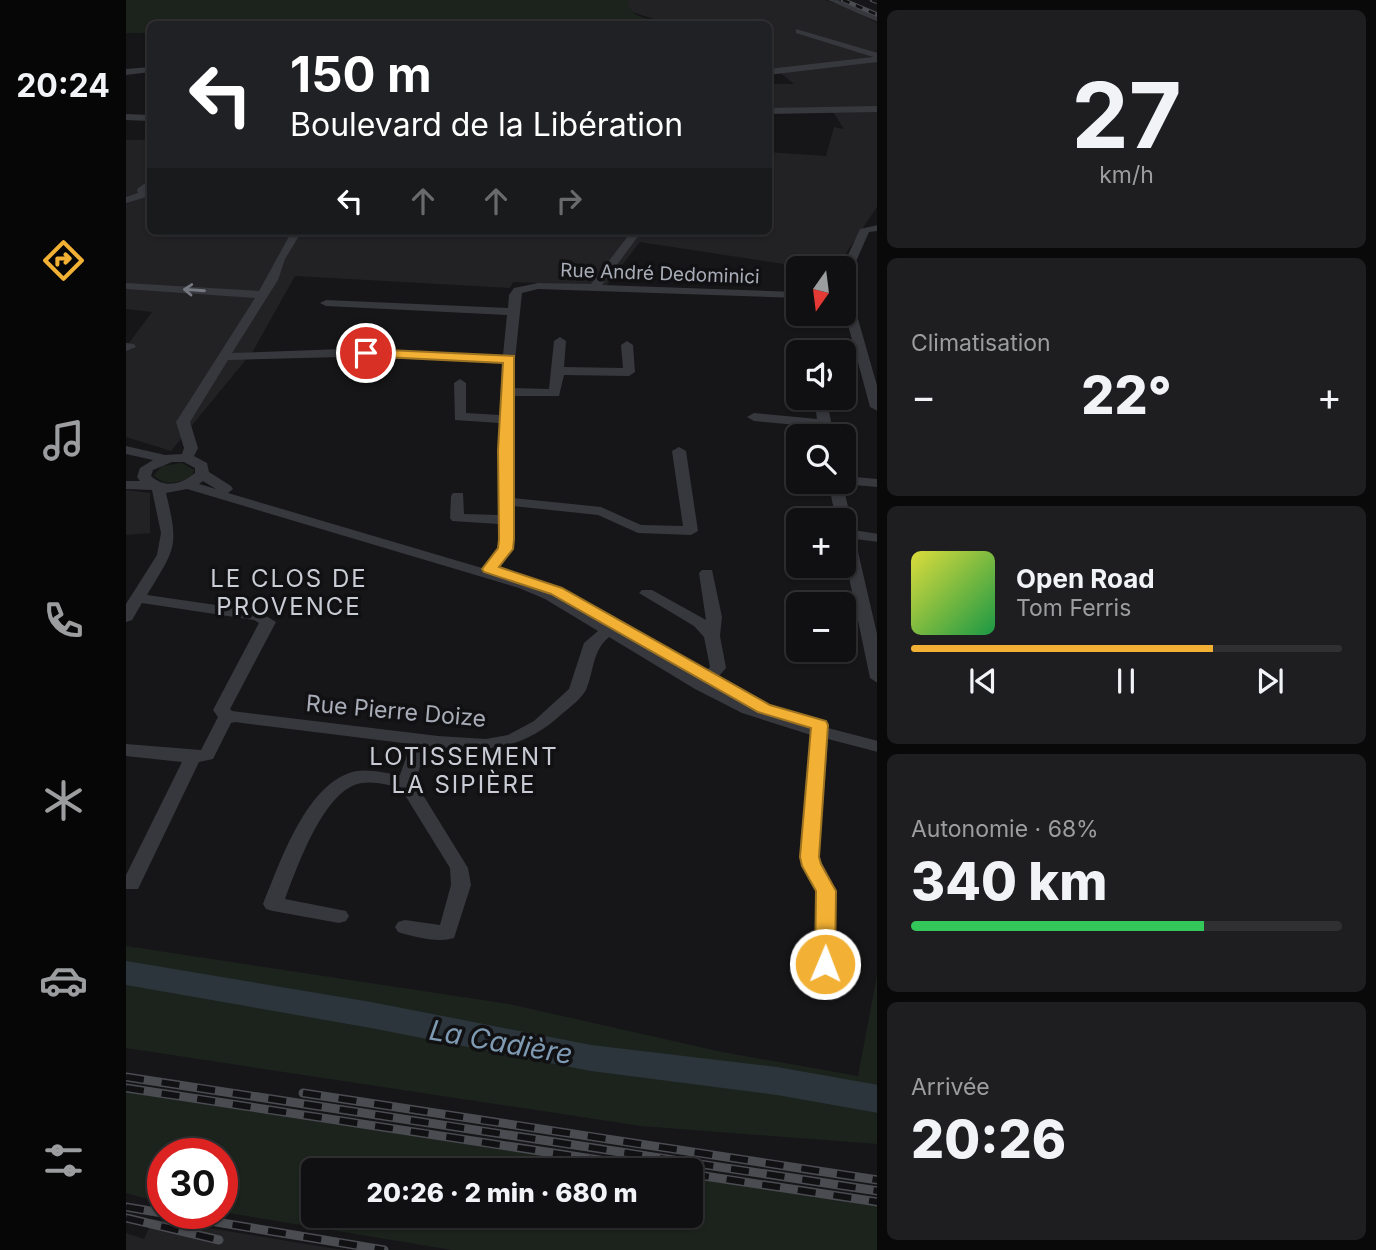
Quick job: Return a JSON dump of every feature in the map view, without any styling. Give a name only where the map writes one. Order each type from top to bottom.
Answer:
[{"type":"street","points":[[832,0],[877,20]]},
{"type":"street","points":[[799,31],[877,58]]},
{"type":"street","points":[[772,71],[877,58]]},
{"type":"street","points":[[126,72],[147,70]]},
{"type":"street","points":[[772,112],[877,109]]},
{"type":"street","points":[[126,117],[147,118]]},
{"type":"street","points":[[126,192],[147,190]]},
{"type":"street","points":[[126,200],[147,191]]},
{"type":"street","points":[[853,256],[865,229],[877,228]]},
{"type":"street","points":[[187,458],[191,448],[183,422],[296,235]]},
{"type":"street","points":[[594,288],[634,235]]},
{"type":"street","points":[[126,286],[262,295]]},
{"type":"street","name":"Rue André Dedominici","points":[[516,312],[516,293],[521,288],[538,286],[786,295]]},
{"type":"street","points":[[326,303],[516,312],[506,392],[505,549],[487,571]]},
{"type":"street","points":[[854,326],[876,407]]},
{"type":"street","points":[[506,392],[555,393],[560,341]]},
{"type":"street","points":[[558,370],[629,372],[627,345]]},
{"type":"street","points":[[222,357],[342,353],[509,359]]},
{"type":"street","points":[[460,383],[460,417],[506,419]]},
{"type":"street","points":[[754,417],[793,424]]},
{"type":"street","points":[[126,617],[164,555],[168,533],[151,465],[167,459],[186,436]]},
{"type":"street","points":[[126,450],[167,459],[187,458],[202,466],[202,474]]},
{"type":"street","points":[[505,501],[601,511],[638,529],[691,531],[679,451]]},
{"type":"street","points":[[126,458],[155,484]]},
{"type":"street","points":[[188,485],[202,474]]},
{"type":"street","points":[[202,474],[222,487],[487,571],[550,596],[612,628],[760,714],[877,740]]},
{"type":"street","points":[[856,481],[877,483]]},
{"type":"street","points":[[126,485],[188,485],[487,571]]},
{"type":"street","points":[[458,496],[457,518],[505,520]]},
{"type":"street","points":[[856,530],[877,538]]},
{"type":"street","points":[[705,682],[718,668],[712,636],[714,617],[708,573]]},
{"type":"street","points":[[855,578],[877,678]]},
{"type":"street","points":[[647,593],[700,623],[712,636]]},
{"type":"street","points":[[126,750],[193,757],[207,755],[224,720],[229,718],[221,710],[268,621],[258,616],[138,598]]},
{"type":"street","name":"Rue Pierre Doize","points":[[229,718],[233,716],[421,740],[486,745],[513,738],[540,724],[577,691],[592,643],[612,628]]},
{"type":"street","points":[[819,728],[877,747]]},
{"type":"street","points":[[819,728],[810,857],[811,866],[824,882],[826,891],[825,988]]},
{"type":"street","points":[[406,782],[421,740]]},
{"type":"street","points":[[131,884],[193,757]]},
{"type":"street","points":[[339,916],[273,904],[314,813],[344,780],[359,776],[406,782]]},
{"type":"street","points":[[405,927],[447,933],[461,885],[459,867],[406,782]]},
{"type":"shaded area","points":[[126,0],[630,0],[627,1],[630,10],[637,15],[674,21],[147,21],[147,33],[126,33]]},
{"type":"shaded area","points":[[630,0],[825,0],[854,10],[877,23],[877,207],[844,256],[786,256],[786,264],[640,242],[606,286],[513,282],[510,288],[295,276],[253,351],[171,451],[126,437],[126,347],[152,312],[126,309],[126,140],[147,140],[147,235],[772,235],[772,152],[826,156],[834,127],[844,129],[830,107],[772,109],[772,84],[794,84],[772,66],[772,21],[657,20],[632,12],[627,5]]},
{"type":"shaded area","points":[[182,463],[194,470],[192,476],[172,483],[162,481],[154,475],[162,466]]},
{"type":"shaded area","points":[[126,490],[150,493],[150,533],[126,535]]},
{"type":"shaded area","points":[[126,946],[509,1004],[722,1052],[858,1076],[877,975],[877,1144],[641,1126],[126,1048]]},
{"type":"shaded area","points":[[126,1092],[560,1158],[301,1158],[301,1225],[238,1215],[238,1138],[147,1138],[147,1199],[126,1193]]},
{"type":"shaded area","points":[[703,1180],[877,1206],[877,1250],[452,1250],[319,1228],[703,1228]]},
{"type":"shaded area","points":[[148,1229],[214,1229],[343,1250],[126,1250],[126,1233],[144,1239]]},
{"type":"waterway","name":"La Cadière","points":[[126,973],[371,1015],[591,1058],[777,1081],[877,1099]]},
{"type":"railway","points":[[843,0],[877,15]]},
{"type":"railway","points":[[872,0],[877,2]]},
{"type":"railway","points":[[126,1077],[877,1191]]},
{"type":"railway","points":[[126,1088],[586,1158]]},
{"type":"railway","points":[[303,1093],[877,1180]]},
{"type":"railway","points":[[703,1176],[877,1202]]},
{"type":"railway","points":[[126,1207],[384,1250]]},
{"type":"railway","points":[[126,1218],[219,1240]]},
{"type":"district","name":"LE CLOS DE PROVENCE","points":[[289,593]]},
{"type":"district","name":"LOTISSEMENT LA SIPIÈRE","points":[[464,771]]},
{"type":"route","points":[[366,353],[509,359],[506,389],[506,539],[505,549],[489,569],[556,591],[764,708],[820,725],[810,857],[811,866],[824,882],[826,891],[825,964]]}]
